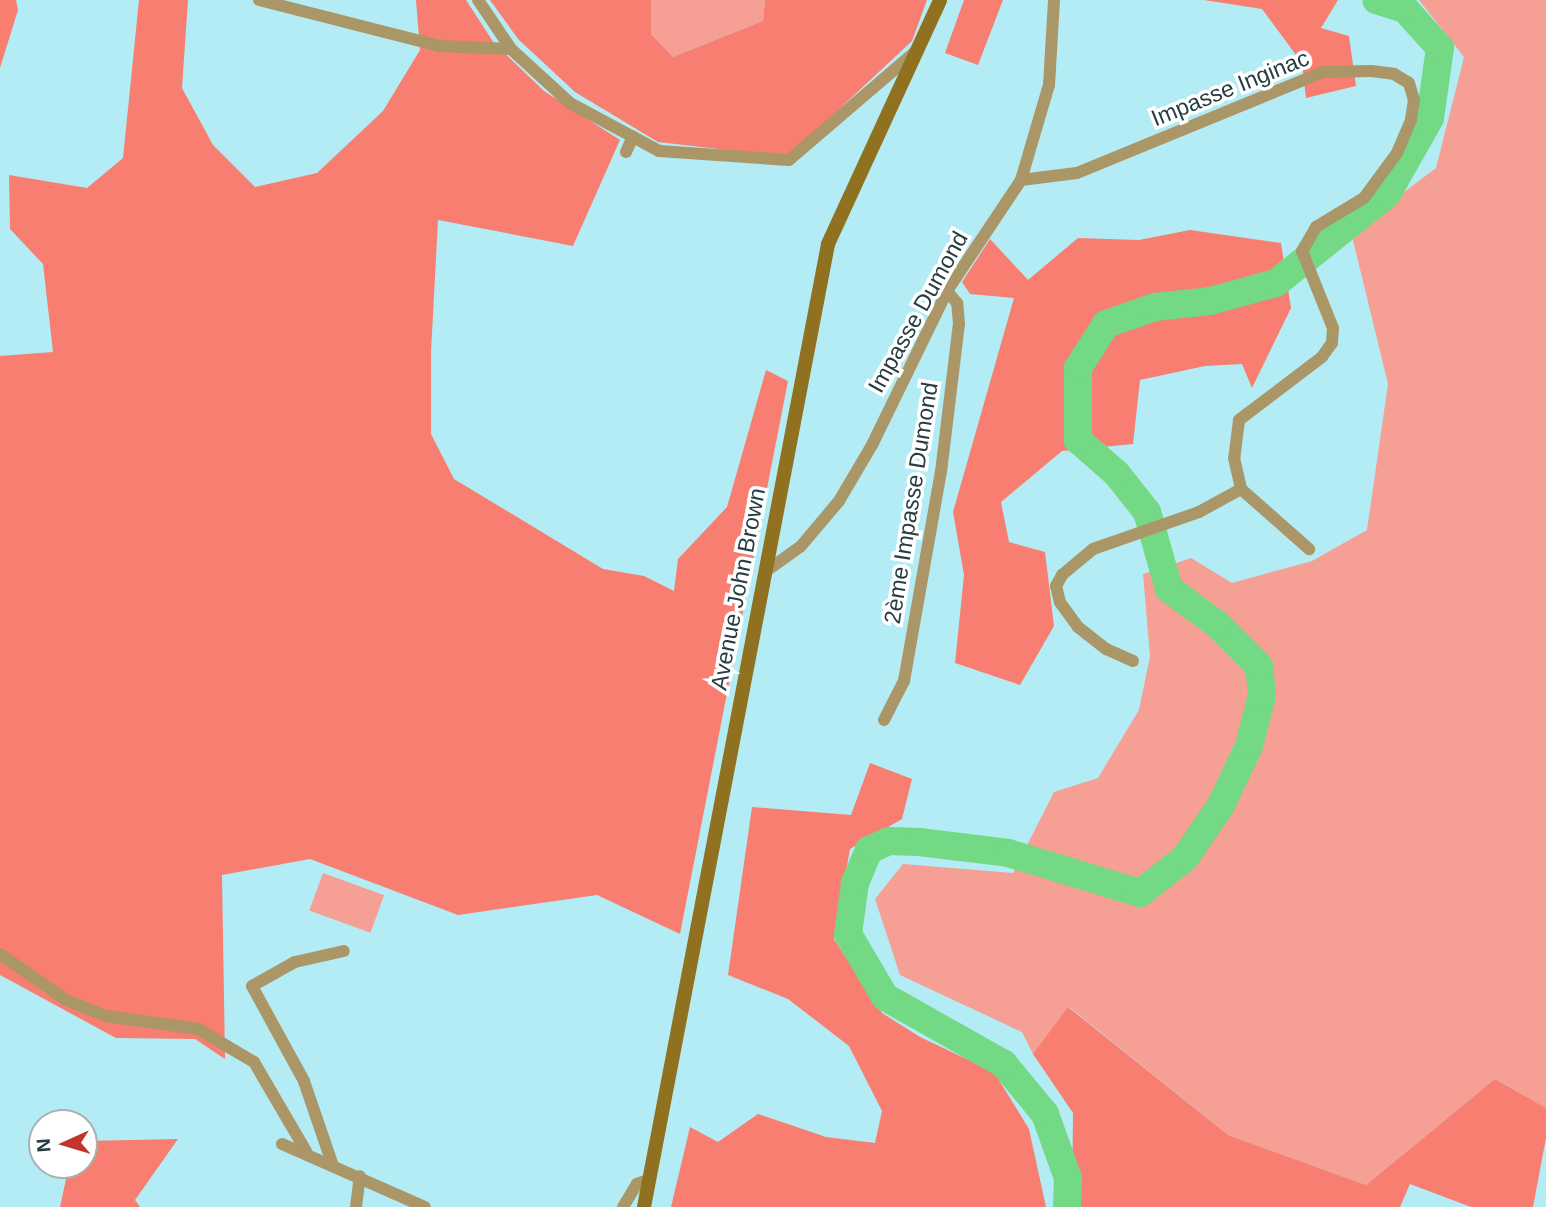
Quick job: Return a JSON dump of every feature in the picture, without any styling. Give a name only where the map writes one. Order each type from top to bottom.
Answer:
[{"type":"main road","name":"Avenue John Brown","points":[[644,1207],[828,244],[940,0]]},
{"type":"street","points":[[259,0],[440,46],[511,49]]},
{"type":"street","points":[[478,0],[511,49],[570,103],[659,151],[789,160],[917,51]]},
{"type":"street","name":"Impasse Dumond","points":[[765,572],[801,546],[839,501],[872,445],[947,291],[1021,180],[1049,85],[1054,0]]},
{"type":"street","name":"Impasse Inginac","points":[[1021,180],[1077,173],[1324,72],[1394,74],[1409,83],[1414,100],[1411,120],[1397,153],[1364,198],[1316,227],[1302,251],[1307,271],[1333,328],[1332,343],[1322,357],[1239,420],[1234,458],[1241,489]]},
{"type":"street","points":[[626,152],[633,136]]},
{"type":"street","name":"2ème Impasse Dumond","points":[[884,720],[904,681],[942,472],[959,324],[957,303],[947,291]]},
{"type":"street","points":[[1133,661],[1106,649],[1078,627],[1060,602],[1056,586],[1062,575],[1093,549],[1231,498],[1241,489],[1309,549]]},
{"type":"street","points":[[332,1163],[304,1081],[252,986],[295,962],[344,951]]},
{"type":"street","points":[[0,954],[66,1000],[106,1016],[198,1029],[254,1062],[306,1151]]},
{"type":"street","points":[[282,1144],[306,1151],[425,1207]]},
{"type":"street","points":[[356,1207],[360,1176]]},
{"type":"street","points":[[623,1207],[637,1184],[650,1179]]},
{"type":"shaded area","points":[[0,0],[16,0],[18,10],[0,68]]},
{"type":"shaded area","points":[[139,0],[188,0],[182,88],[213,145],[255,187],[317,173],[383,111],[420,50],[416,0],[466,0],[494,43],[544,91],[620,140],[573,246],[438,220],[431,352],[431,434],[454,479],[603,569],[644,576],[674,591],[678,559],[727,507],[766,370],[788,381],[680,934],[597,895],[458,915],[310,859],[222,875],[225,1059],[195,1039],[116,1038],[0,975],[0,356],[53,352],[43,264],[10,229],[9,175],[87,188],[123,158]]},
{"type":"shaded area","points":[[490,0],[651,0],[651,34],[673,57],[763,21],[765,0],[927,0],[912,41],[788,157],[658,142],[575,92],[518,39]]},
{"type":"shaded area","points":[[651,0],[765,0],[763,21],[673,57],[651,34]]},
{"type":"shaded area","points":[[964,0],[1003,0],[978,65],[945,53]]},
{"type":"shaded area","points":[[1204,0],[1338,0],[1321,28],[1349,36],[1356,86],[1306,98],[1302,63],[1262,9]]},
{"type":"shaded area","points":[[1419,0],[1546,0],[1546,1108],[1495,1079],[1366,1185],[1228,1135],[1069,1007],[1033,1054],[1022,1032],[900,975],[875,899],[903,864],[1013,873],[1054,792],[1098,778],[1139,710],[1150,656],[1143,574],[1191,558],[1232,583],[1312,561],[1367,530],[1388,384],[1351,232],[1436,168],[1464,57]]},
{"type":"shaded area","points":[[1190,230],[1281,243],[1291,308],[1252,388],[1242,364],[1205,366],[1140,380],[1133,444],[1062,451],[1001,502],[1009,542],[1045,552],[1054,626],[1020,685],[955,663],[964,575],[953,512],[1014,298],[970,294],[962,282],[990,239],[1028,280],[1078,238],[1139,240]]},
{"type":"shaded area","points":[[870,763],[912,779],[902,819],[850,849],[834,939],[882,1013],[920,1037],[994,1072],[1029,1129],[1046,1207],[671,1207],[690,1127],[718,1142],[758,1114],[826,1137],[875,1143],[882,1111],[849,1046],[788,999],[728,975],[752,807],[851,815]]},
{"type":"shaded area","points":[[323,873],[384,895],[370,933],[309,911]]},
{"type":"shaded area","points":[[1068,1007],[1228,1135],[1366,1185],[1495,1079],[1546,1108],[1546,1138],[1533,1207],[1471,1207],[1410,1184],[1400,1207],[1072,1207],[1073,1113],[1033,1054]]},
{"type":"shaded area","points":[[178,1139],[135,1200],[140,1207],[60,1207],[66,1179],[98,1179],[98,1141]]},
{"type":"waterway","points":[[1067,1207],[1068,1178],[1045,1114],[1004,1064],[885,997],[848,934],[855,883],[869,850],[889,841],[919,842],[1008,853],[1140,893],[1185,858],[1221,805],[1249,746],[1262,695],[1259,666],[1218,625],[1169,589],[1147,512],[1117,474],[1078,440],[1078,368],[1106,324],[1155,307],[1210,301],[1276,283],[1387,194],[1430,118],[1440,48],[1405,9],[1376,0]]}]
